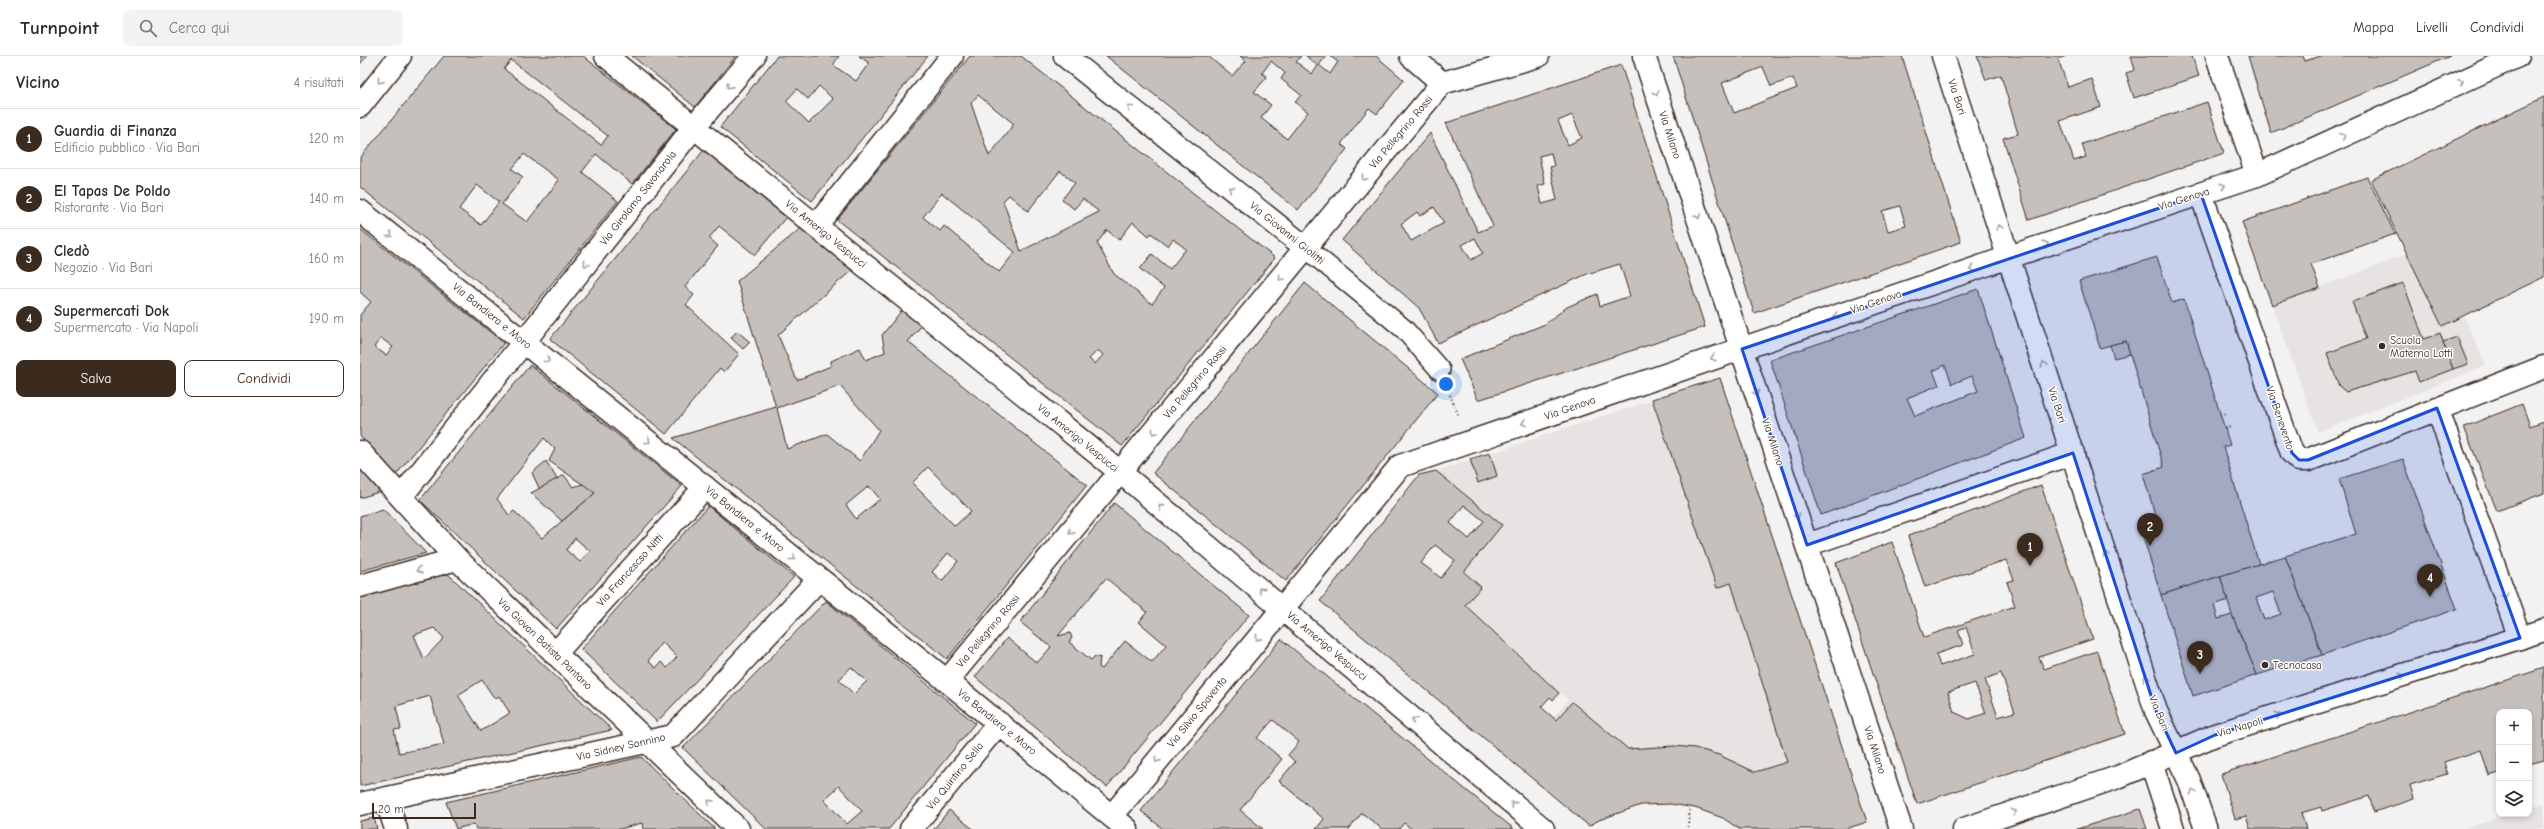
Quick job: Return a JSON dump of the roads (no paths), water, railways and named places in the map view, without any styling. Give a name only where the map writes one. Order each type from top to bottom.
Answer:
[{"type":"street","points":[[360,106],[400,56]]},
{"type":"street","name":"Via Amerigo Vespucci","points":[[606,56],[1120,472],[1543,829]]},
{"type":"street","name":"Via Girolamo Savonarola","points":[[401,497],[694,127],[754,56]]},
{"type":"street","points":[[816,226],[952,56]]},
{"type":"street","name":"Via Giovanni Giolitti","points":[[1065,56],[1306,248]]},
{"type":"street","points":[[1411,56],[1442,83],[1538,56]]},
{"type":"street","name":"Via Milano","points":[[1644,56],[1901,829]]},
{"type":"street","name":"Via Bari","points":[[1944,56],[2156,711],[2189,780],[2206,829]]},
{"type":"street","points":[[2217,56],[2257,175]]},
{"type":"street","name":"Via Genova","points":[[1282,608],[1400,466],[2009,257],[2257,175],[2492,62],[2518,56]]},
{"type":"street","name":"Via Pellegrino Rossi","points":[[947,681],[1442,83]]},
{"type":"street","name":"Via Benevento","points":[[2201,194],[2292,453],[2295,457],[2308,460],[2437,408],[2544,368]]},
{"type":"street","name":"Via Bandiera e Moro","points":[[360,211],[947,681],[1120,822]]},
{"type":"street","points":[[2437,408],[2520,638]]},
{"type":"street","name":"Via Giovan Batista Pantano","points":[[360,452],[457,559],[738,829]]},
{"type":"street","points":[[1807,545],[2073,454]]},
{"type":"street","name":"Via Francescso Nitti","points":[[555,654],[705,487]]},
{"type":"street","points":[[360,586],[457,559]]},
{"type":"street","name":"Via Sidney Sonnino","points":[[360,804],[673,736],[819,579]]},
{"type":"street","name":"Via Silvio Spaventa","points":[[1120,822],[1282,608]]},
{"type":"street","name":"Via Napoli","points":[[1964,829],[2118,776],[2176,753],[2215,734],[2544,630]]},
{"type":"street","name":"Via Quintino Sella","points":[[911,829],[999,723]]},
{"type":"street","points":[[2151,762],[2173,829]]},
{"type":"street","points":[[386,799],[396,829]]},
{"type":"lane","name":"Via Giovanni Giolitti","points":[[1306,248],[1404,329],[1440,370]]},
{"type":"place","name":"Scuola Materna Lotti","points":[[2382,346]]},
{"type":"place","name":"El Tapas De Poldo","points":[[2150,546]]},
{"type":"place","name":"Guardia di Finanza","points":[[2030,566]]},
{"type":"place","name":"Supermercati Dok","points":[[2430,597]]},
{"type":"place","name":"Tecnocasa","points":[[2265,665]]},
{"type":"place","name":"Cledò","points":[[2200,674]]}]
